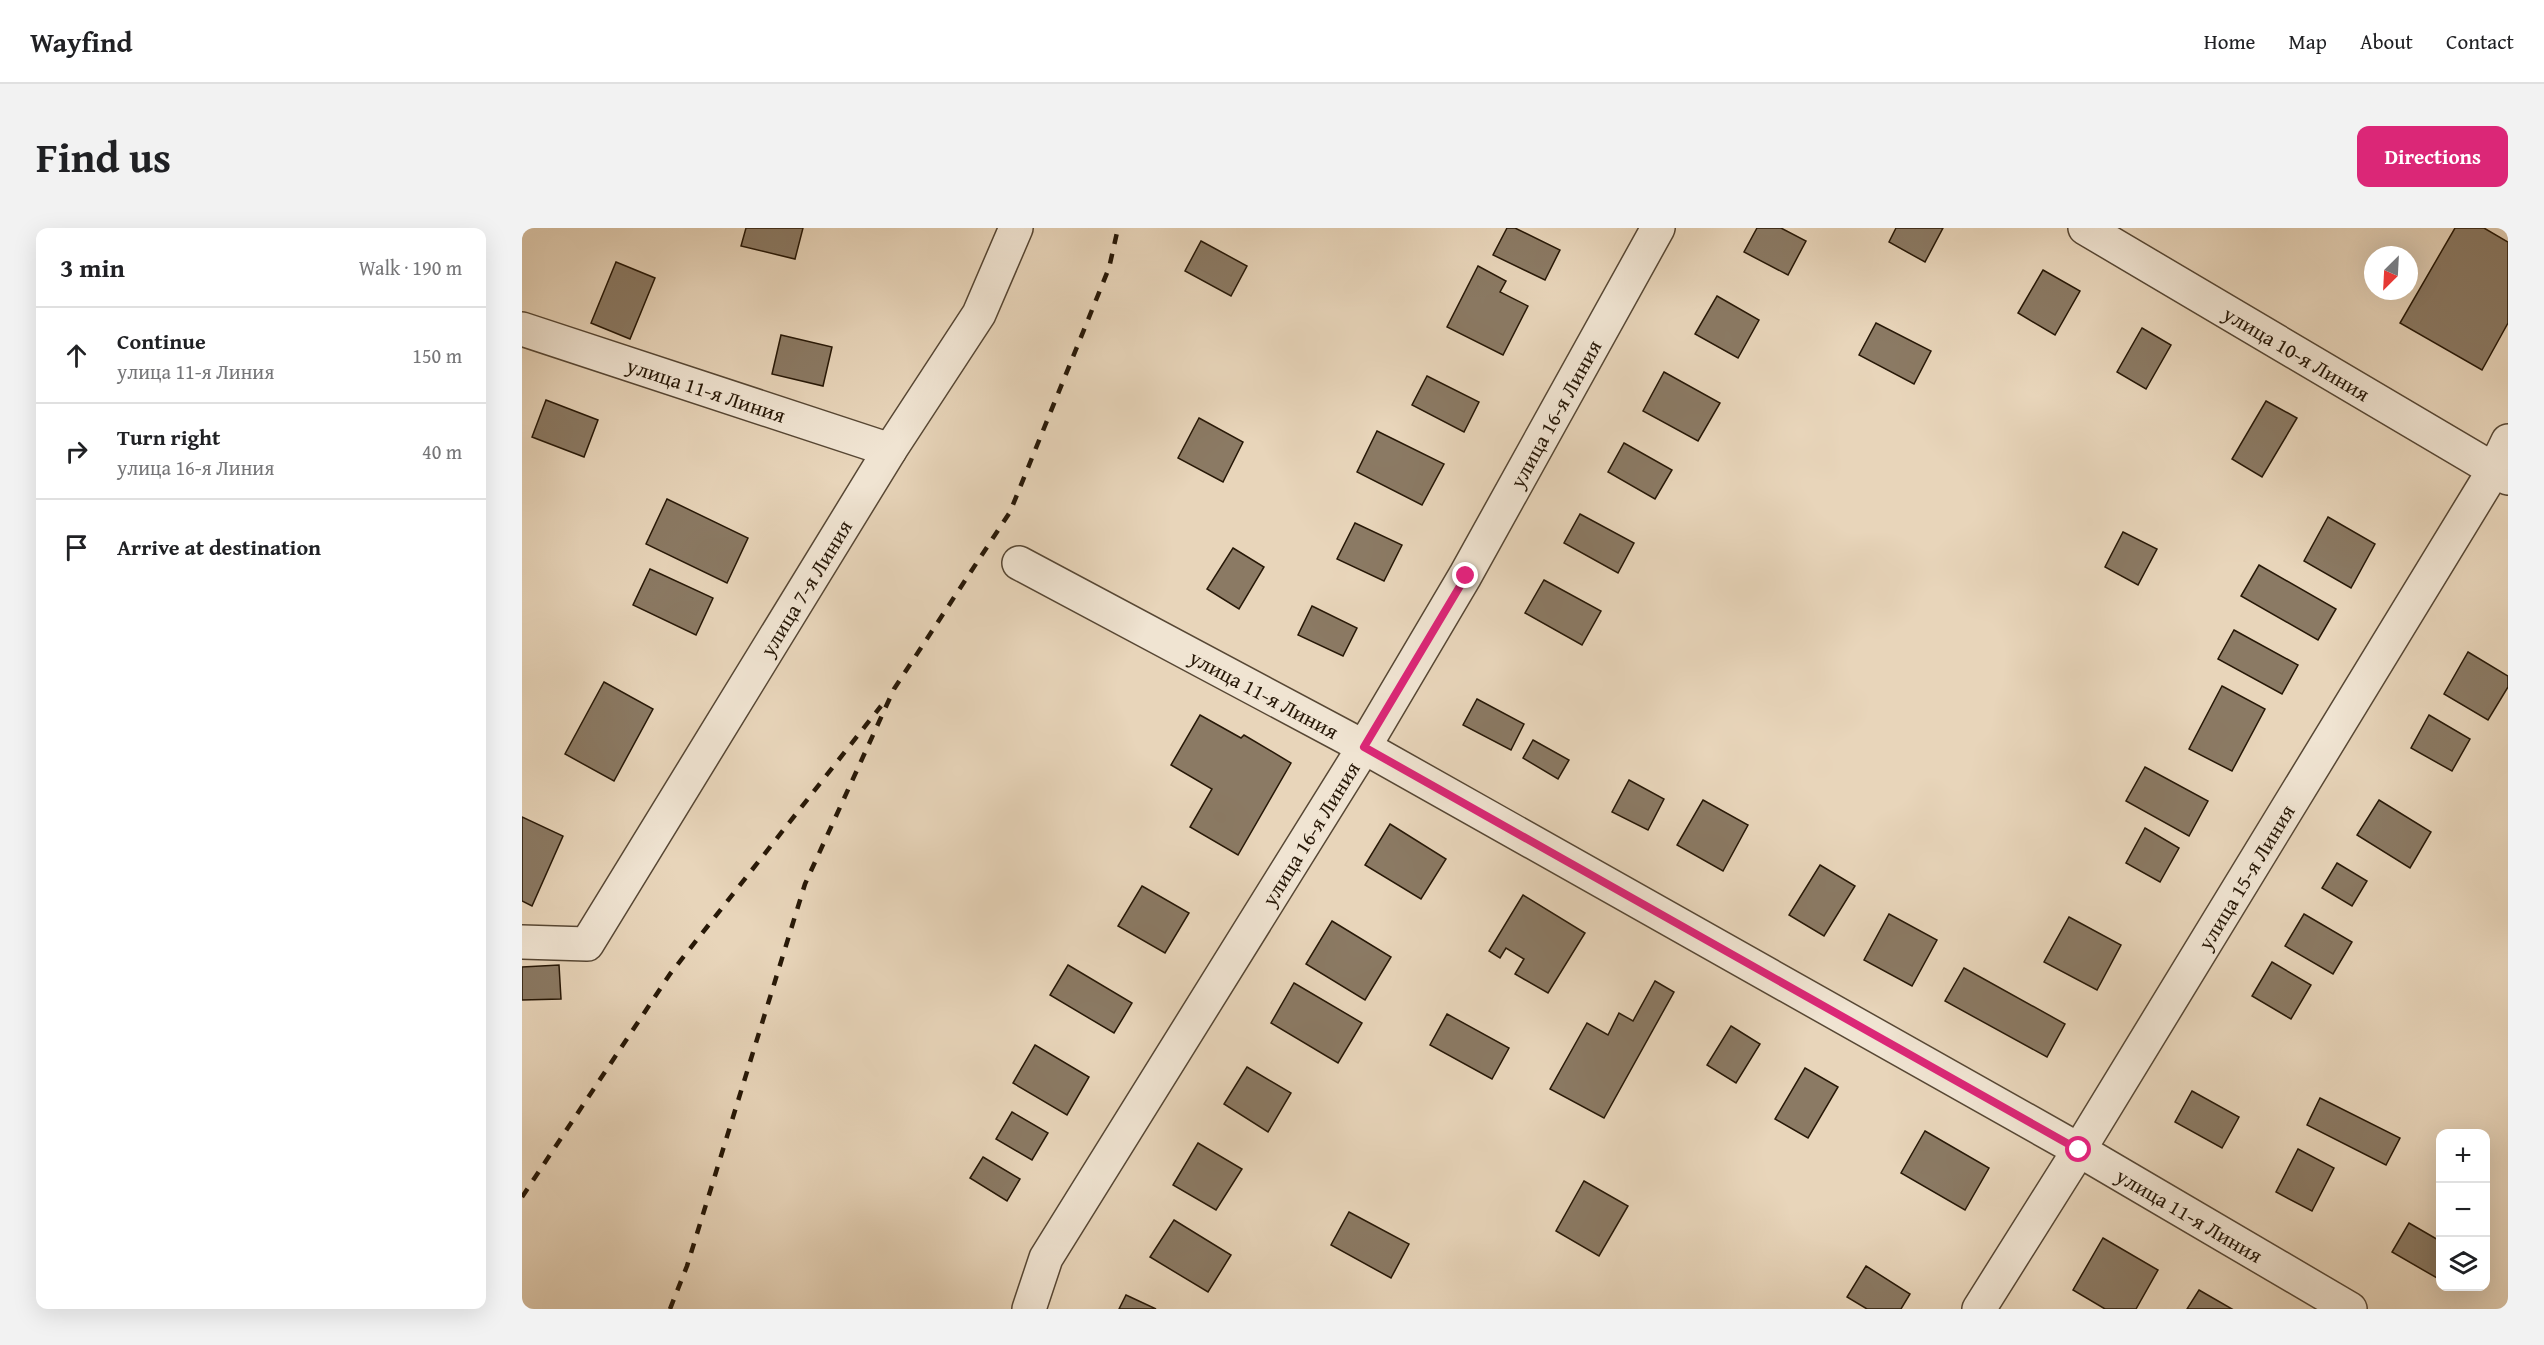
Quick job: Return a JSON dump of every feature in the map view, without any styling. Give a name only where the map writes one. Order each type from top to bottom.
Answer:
[{"type":"street","name":"улица 7-я Линия","points":[[522,942],[587,944],[890,450],[979,314],[1016,228]]},
{"type":"street","name":"улица 16-я Линия","points":[[1029,1309],[1046,1258],[1364,747],[1466,576],[1658,228]]},
{"type":"street","name":"улица 10-я Линия","points":[[2085,228],[2501,474]]},
{"type":"street","name":"улица 11-я Линия","points":[[522,329],[890,450]]},
{"type":"street","name":"улица 15-я Линия","points":[[1979,1309],[2501,474],[2508,441]]},
{"type":"street","name":"улица 11-я Линия","points":[[1019,563],[1364,747],[2079,1150],[2350,1309]]},
{"type":"building","points":[[746,228],[803,228],[795,259],[741,246]]},
{"type":"building","points":[[1507,228],[1515,228],[1560,250],[1545,280],[1493,255]]},
{"type":"building","points":[[1757,228],[1781,228],[1806,241],[1788,275],[1744,252]]},
{"type":"building","points":[[1896,228],[1943,228],[1925,262],[1889,242]]},
{"type":"building","points":[[2455,228],[2484,228],[2508,242],[2508,323],[2482,370],[2400,323],[2413,300],[2418,300],[2418,292]]},
{"type":"building","points":[[1201,241],[1247,266],[1231,296],[1185,271]]},
{"type":"building","points":[[616,262],[655,278],[630,339],[591,323]]},
{"type":"building","points":[[1478,266],[1506,281],[1500,292],[1528,306],[1503,355],[1447,327]]},
{"type":"building","points":[[2043,270],[2080,291],[2055,335],[2018,313]]},
{"type":"building","points":[[1717,296],[1759,320],[1738,358],[1695,334]]},
{"type":"building","points":[[1876,323],[1931,351],[1914,384],[1859,355]]},
{"type":"building","points":[[2142,328],[2171,345],[2146,389],[2117,372]]},
{"type":"building","points":[[781,335],[832,347],[823,386],[772,374]]},
{"type":"building","points":[[1664,372],[1720,403],[1698,441],[1643,411]]},
{"type":"building","points":[[1427,376],[1479,402],[1464,432],[1412,405]]},
{"type":"building","points":[[546,400],[598,420],[584,457],[532,437]]},
{"type":"building","points":[[2266,401],[2297,418],[2262,477],[2232,459]]},
{"type":"building","points":[[1199,418],[1243,442],[1223,482],[1178,458]]},
{"type":"building","points":[[1377,431],[1444,464],[1422,505],[1357,472]]},
{"type":"building","points":[[1624,443],[1672,470],[1655,499],[1608,472]]},
{"type":"building","points":[[667,499],[748,538],[727,583],[646,544]]},
{"type":"building","points":[[1580,514],[1634,543],[1618,573],[1564,543]]},
{"type":"building","points":[[2328,517],[2375,544],[2351,588],[2304,561]]},
{"type":"building","points":[[1355,523],[1402,545],[1384,581],[1337,559]]},
{"type":"building","points":[[2123,532],[2157,549],[2138,585],[2105,567]]},
{"type":"building","points":[[1233,548],[1264,567],[1239,609],[1207,589]]},
{"type":"building","points":[[2259,565],[2336,609],[2318,640],[2241,596]]},
{"type":"building","points":[[650,569],[713,598],[696,635],[633,605]]},
{"type":"building","points":[[1544,580],[1601,611],[1582,645],[1525,613]]},
{"type":"building","points":[[1312,606],[1357,628],[1343,656],[1298,635]]},
{"type":"building","points":[[2234,630],[2298,665],[2282,694],[2218,659]]},
{"type":"building","points":[[2468,652],[2508,676],[2508,687],[2488,720],[2444,694]]},
{"type":"building","points":[[604,682],[653,709],[614,781],[565,754]]},
{"type":"building","points":[[2222,686],[2265,709],[2232,771],[2189,749]]},
{"type":"building","points":[[1477,699],[1524,724],[1511,750],[1463,725]]},
{"type":"building","points":[[1200,715],[1241,738],[1244,735],[1291,763],[1238,855],[1190,827],[1212,789],[1171,765]]},
{"type":"building","points":[[2429,715],[2470,739],[2452,771],[2411,748]]},
{"type":"building","points":[[1533,740],[1569,760],[1558,779],[1523,758]]},
{"type":"building","points":[[2145,767],[2208,801],[2189,836],[2126,801]]},
{"type":"building","points":[[1629,780],[1664,799],[1648,830],[1612,812]]},
{"type":"building","points":[[1703,800],[1748,825],[1723,871],[1677,845]]},
{"type":"building","points":[[2379,800],[2431,832],[2410,868],[2357,835]]},
{"type":"building","points":[[522,817],[563,836],[532,906],[522,901]]},
{"type":"building","points":[[1390,824],[1446,859],[1421,899],[1365,865]]},
{"type":"building","points":[[2145,828],[2179,848],[2160,882],[2126,863]]},
{"type":"building","points":[[2337,863],[2367,881],[2352,906],[2322,888]]},
{"type":"building","points":[[1820,865],[1855,886],[1824,936],[1789,915]]},
{"type":"building","points":[[1142,886],[1189,913],[1165,953],[1118,926]]},
{"type":"building","points":[[1523,895],[1585,933],[1548,993],[1515,974],[1524,959],[1506,948],[1500,958],[1489,951]]},
{"type":"building","points":[[1889,914],[1937,940],[1912,986],[1864,960]]},
{"type":"building","points":[[2304,914],[2352,942],[2333,974],[2285,946]]},
{"type":"building","points":[[2069,917],[2121,945],[2097,990],[2044,962]]},
{"type":"building","points":[[1332,921],[1391,957],[1365,1000],[1306,964]]},
{"type":"building","points":[[2272,962],[2311,985],[2291,1019],[2252,996]]},
{"type":"building","points":[[559,965],[561,999],[522,1000],[522,967]]},
{"type":"building","points":[[1068,965],[1132,1003],[1114,1033],[1050,995]]},
{"type":"building","points":[[1964,968],[2065,1024],[2047,1057],[1945,1001]]},
{"type":"building","points":[[1655,981],[1674,992],[1604,1118],[1550,1089],[1587,1023],[1608,1035],[1619,1013],[1633,1021]]},
{"type":"building","points":[[1294,983],[1362,1023],[1338,1063],[1271,1023]]},
{"type":"building","points":[[1447,1014],[1509,1048],[1492,1079],[1430,1045]]},
{"type":"building","points":[[1731,1026],[1760,1044],[1736,1083],[1707,1065]]},
{"type":"building","points":[[1035,1045],[1089,1077],[1067,1115],[1013,1083]]},
{"type":"building","points":[[1247,1067],[1291,1093],[1268,1132],[1224,1104]]},
{"type":"building","points":[[1805,1068],[1838,1087],[1808,1138],[1775,1119]]},
{"type":"building","points":[[2192,1091],[2239,1117],[2222,1148],[2175,1122]]},
{"type":"building","points":[[2320,1098],[2400,1138],[2386,1165],[2307,1125]]},
{"type":"building","points":[[1012,1112],[1048,1133],[1032,1160],[996,1139]]},
{"type":"building","points":[[1925,1131],[1989,1168],[1965,1210],[1901,1173]]},
{"type":"building","points":[[1198,1143],[1242,1169],[1216,1210],[1173,1185]]},
{"type":"building","points":[[2298,1149],[2334,1168],[2312,1211],[2276,1192]]},
{"type":"building","points":[[983,1157],[1020,1179],[1007,1201],[970,1178]]},
{"type":"building","points":[[1584,1181],[1628,1206],[1599,1256],[1556,1231]]},
{"type":"building","points":[[1349,1212],[1409,1244],[1391,1278],[1331,1245]]},
{"type":"building","points":[[1174,1220],[1231,1255],[1208,1292],[1150,1257]]},
{"type":"building","points":[[2409,1223],[2436,1239],[2436,1277],[2392,1252]]},
{"type":"building","points":[[2103,1238],[2158,1270],[2136,1309],[2105,1309],[2073,1290]]},
{"type":"building","points":[[1866,1266],[1910,1294],[1901,1309],[1867,1309],[1847,1297]]},
{"type":"building","points":[[2199,1290],[2232,1309],[2187,1309]]},
{"type":"building","points":[[1126,1295],[1156,1309],[1119,1309]]},
{"type":"railway","points":[[670,1309],[687,1266],[805,884],[894,689],[1010,512],[1109,268],[1118,228]]},
{"type":"railway","points":[[522,1197],[670,974],[881,706]]},
{"type":"route","points":[[1466,576],[1364,747],[2079,1150]]}]
